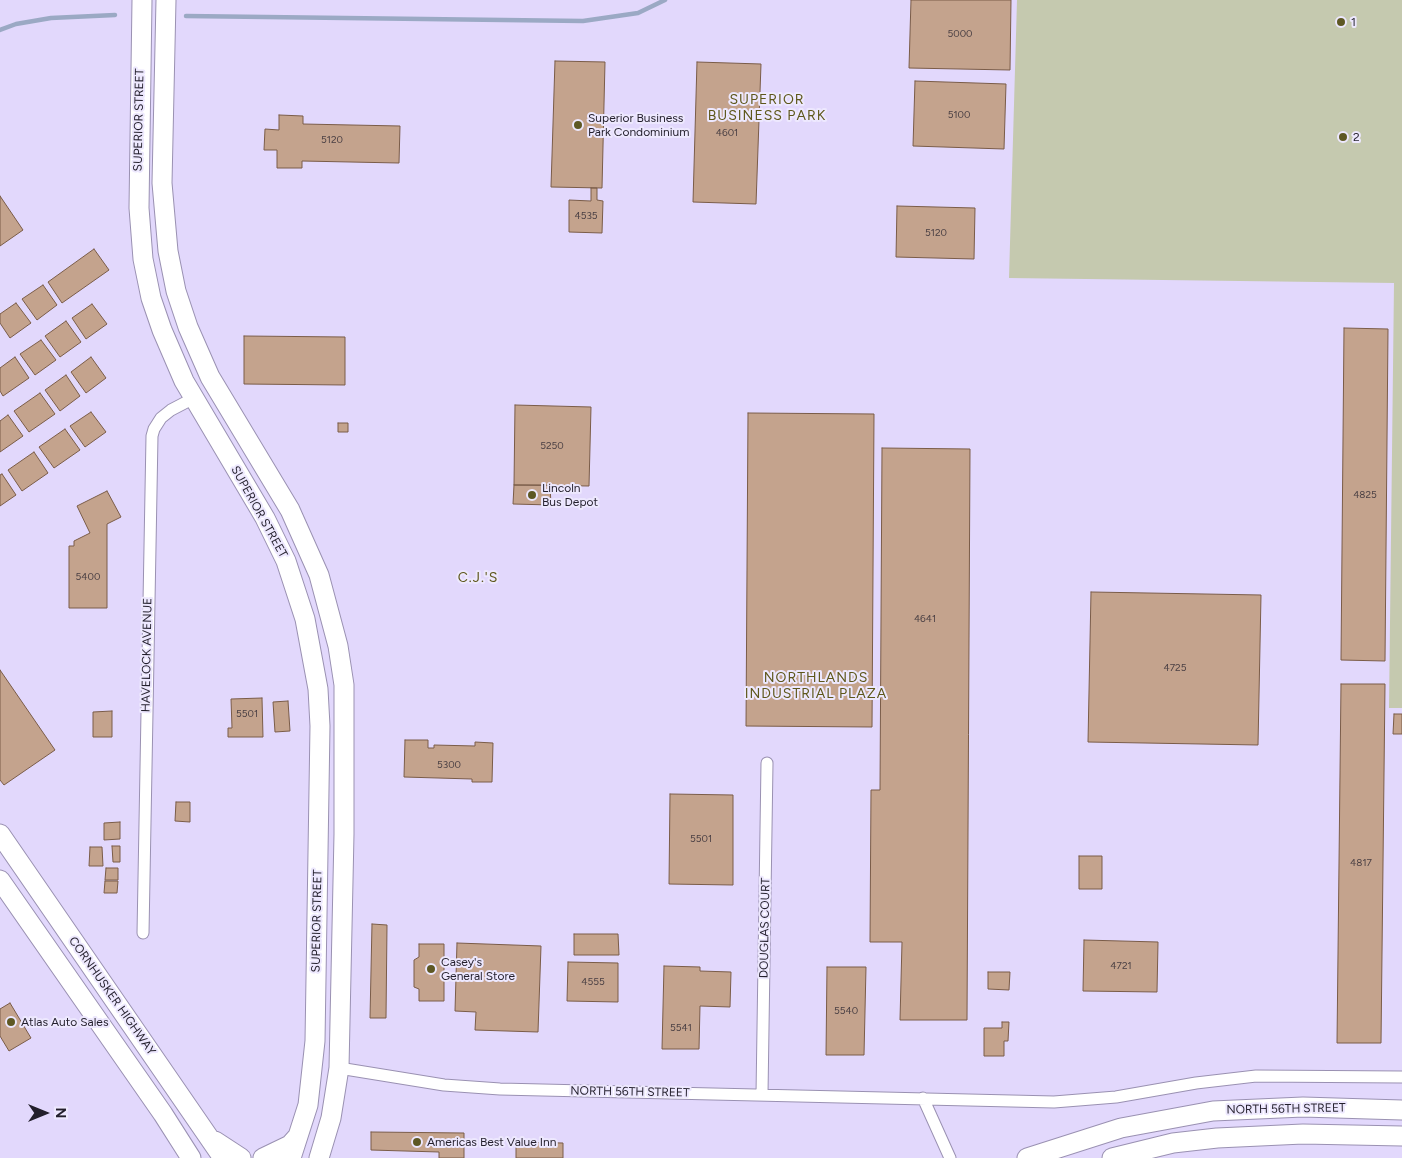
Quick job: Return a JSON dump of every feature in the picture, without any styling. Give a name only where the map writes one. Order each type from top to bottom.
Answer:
[{"type":"main road","name":"SUPERIOR STREET","points":[[142,0],[138,181],[143,259],[151,298],[162,330],[194,398],[265,518],[286,561],[306,619],[314,660],[320,726],[315,1041],[311,1090],[302,1131],[291,1158]]},
{"type":"main road","name":"SUPERIOR STREET","points":[[166,0],[163,192],[168,251],[176,291],[188,327],[210,377],[290,510],[304,541],[322,584],[338,646],[344,685],[339,1068],[331,1118],[319,1158]]},
{"type":"main road","name":"CORNHUSKER HIGHWAY","points":[[0,834],[224,1158]]},
{"type":"main road","name":"CORNHUSKER HIGHWAY","points":[[0,880],[163,1114],[191,1158]]},
{"type":"main road","name":"NORTH 56TH STREET","points":[[1027,1158],[1121,1128],[1213,1111],[1303,1107],[1402,1110]]},
{"type":"main road","points":[[263,1158],[290,1146],[302,1131]]},
{"type":"main road","name":"NORTH 56TH STREET","points":[[1112,1158],[1173,1143],[1226,1137],[1303,1134],[1402,1136]]},
{"type":"main road","points":[[208,1136],[241,1158]]},
{"type":"street","name":"HAVELOCK AVENUE","points":[[143,933],[152,436],[161,418],[194,398]]},
{"type":"street","name":"DOUGLAS COURT","points":[[762,1094],[767,762]]},
{"type":"street","name":"NORTH 56TH STREET","points":[[339,1068],[444,1085],[500,1089],[1054,1102],[1116,1097],[1196,1083],[1256,1076],[1402,1077]]},
{"type":"street","points":[[923,1098],[950,1158]]},
{"type":"green space","points":[[1017,0],[1402,0],[1402,708],[1389,708],[1394,283],[1009,278]]},
{"type":"building","points":[[911,0],[1011,0],[1010,70],[909,68]]},
{"type":"building","name":"Superior Business Park Condominium","points":[[555,61],[605,62],[602,188],[551,187]]},
{"type":"building","points":[[697,62],[761,64],[756,204],[693,202]]},
{"type":"building","points":[[915,81],[1006,84],[1004,149],[913,146]]},
{"type":"building","points":[[279,115],[303,116],[303,124],[400,126],[399,163],[302,161],[302,168],[277,168],[277,150],[264,150],[265,129],[279,130]]},
{"type":"building","points":[[591,188],[597,188],[597,200],[603,201],[602,233],[569,232],[569,200],[591,201]]},
{"type":"building","points":[[0,196],[23,230],[0,246]]},
{"type":"building","points":[[897,206],[975,208],[974,259],[896,257]]},
{"type":"building","points":[[94,249],[109,270],[62,303],[48,282]]},
{"type":"building","points":[[43,285],[57,305],[37,320],[22,299]]},
{"type":"building","points":[[16,303],[31,323],[10,338],[0,323],[0,314]]},
{"type":"building","points":[[92,304],[107,324],[86,339],[72,318]]},
{"type":"building","points":[[66,321],[81,342],[60,357],[45,336]]},
{"type":"building","points":[[1344,328],[1388,329],[1385,661],[1341,660]]},
{"type":"building","points":[[244,336],[345,337],[345,385],[244,384]]},
{"type":"building","points":[[41,340],[56,360],[35,375],[20,354]]},
{"type":"building","points":[[15,357],[29,378],[3,396],[0,391],[0,368]]},
{"type":"building","points":[[91,357],[106,378],[86,393],[71,372]]},
{"type":"building","points":[[66,375],[80,396],[60,411],[45,390]]},
{"type":"building","points":[[40,393],[55,414],[29,432],[14,411]]},
{"type":"building","points":[[515,405],[591,407],[589,486],[514,485]]},
{"type":"building","points":[[91,412],[106,432],[85,447],[70,426]]},
{"type":"building","points":[[748,413],[874,414],[872,727],[746,726]]},
{"type":"building","points":[[8,415],[23,436],[0,452],[0,421]]},
{"type":"building","points":[[338,423],[348,423],[348,432],[338,432]]},
{"type":"building","points":[[65,429],[80,450],[54,468],[39,447]]},
{"type":"building","points":[[882,448],[970,449],[967,1020],[900,1020],[902,942],[870,942],[871,790],[880,790]]},
{"type":"building","points":[[34,452],[48,473],[22,491],[8,470]]},
{"type":"building","points":[[2,474],[16,495],[0,506],[0,475]]},
{"type":"building","name":"Lincoln Bus Depot","points":[[514,485],[550,485],[551,505],[513,504]]},
{"type":"building","points":[[107,491],[121,517],[107,524],[107,608],[69,608],[69,546],[74,546],[74,541],[90,533],[77,506]]},
{"type":"building","points":[[1091,592],[1261,595],[1258,745],[1088,742]]},
{"type":"building","points":[[0,670],[55,750],[4,785],[0,780]]},
{"type":"building","points":[[1341,684],[1385,684],[1381,1043],[1337,1043]]},
{"type":"building","points":[[262,698],[263,737],[228,737],[228,728],[232,728],[231,699]]},
{"type":"building","points":[[288,701],[290,731],[275,732],[273,702]]},
{"type":"building","points":[[112,711],[112,737],[93,737],[93,712]]},
{"type":"building","points":[[1394,714],[1402,714],[1402,734],[1393,734]]},
{"type":"building","points":[[405,740],[428,740],[428,748],[434,748],[434,745],[475,746],[475,742],[493,743],[492,782],[472,782],[472,779],[404,777]]},
{"type":"building","points":[[670,794],[733,795],[733,885],[669,884]]},
{"type":"building","points":[[176,802],[190,802],[190,822],[175,821]]},
{"type":"building","points":[[120,822],[120,839],[104,840],[104,823]]},
{"type":"building","points":[[112,846],[120,846],[120,862],[113,862]]},
{"type":"building","points":[[90,847],[102,847],[103,866],[89,866]]},
{"type":"building","points":[[1079,856],[1102,856],[1102,889],[1079,889]]},
{"type":"building","points":[[106,868],[118,868],[118,880],[105,880]]},
{"type":"building","points":[[105,881],[118,881],[117,893],[104,893]]},
{"type":"building","points":[[372,924],[387,925],[386,1018],[370,1018]]},
{"type":"building","points":[[574,934],[618,934],[619,955],[574,955]]},
{"type":"building","points":[[1084,940],[1158,942],[1157,992],[1083,991]]},
{"type":"building","points":[[457,943],[541,946],[538,1032],[475,1030],[476,1012],[455,1011]]},
{"type":"building","points":[[419,944],[444,944],[444,1001],[419,1001],[419,989],[414,987],[414,960],[419,957]]},
{"type":"building","points":[[568,962],[618,963],[618,1002],[567,1001]]},
{"type":"building","points":[[664,966],[700,967],[700,971],[731,972],[730,1007],[700,1006],[699,1049],[662,1049]]},
{"type":"building","points":[[827,967],[866,967],[864,1055],[826,1055]]},
{"type":"building","points":[[988,972],[1010,972],[1009,990],[988,989]]},
{"type":"building","name":"Atlas Auto Sales","points":[[10,1003],[31,1038],[9,1051],[0,1036],[0,1009]]},
{"type":"building","points":[[1002,1022],[1009,1022],[1008,1041],[1004,1041],[1004,1056],[984,1056],[984,1028],[1002,1028]]},
{"type":"building","name":"Americas Best Value Inn","points":[[371,1132],[464,1133],[464,1158],[439,1158],[439,1152],[371,1150]]},
{"type":"building","points":[[516,1142],[563,1143],[563,1158],[516,1158]]},
{"type":"waterway","points":[[186,16],[583,21],[638,13],[665,0]]},
{"type":"waterway","points":[[0,30],[16,24],[51,18],[115,15]]},
{"type":"place","name":"1","points":[[1341,22]]},
{"type":"place","name":"Superior Business Park Condominium","points":[[578,125]]},
{"type":"place","name":"2","points":[[1343,137]]},
{"type":"place","name":"Lincoln Bus Depot","points":[[532,495]]},
{"type":"place","name":"Casey's General Store","points":[[431,969]]},
{"type":"place","name":"Atlas Auto Sales","points":[[11,1022]]},
{"type":"place","name":"Americas Best Value Inn","points":[[417,1142]]},
{"type":"district","name":"SUPERIOR BUSINESS PARK","points":[[767,108]]},
{"type":"district","name":"C.J.'S","points":[[478,578]]},
{"type":"district","name":"NORTHLANDS INDUSTRIAL PLAZA","points":[[816,686]]}]
